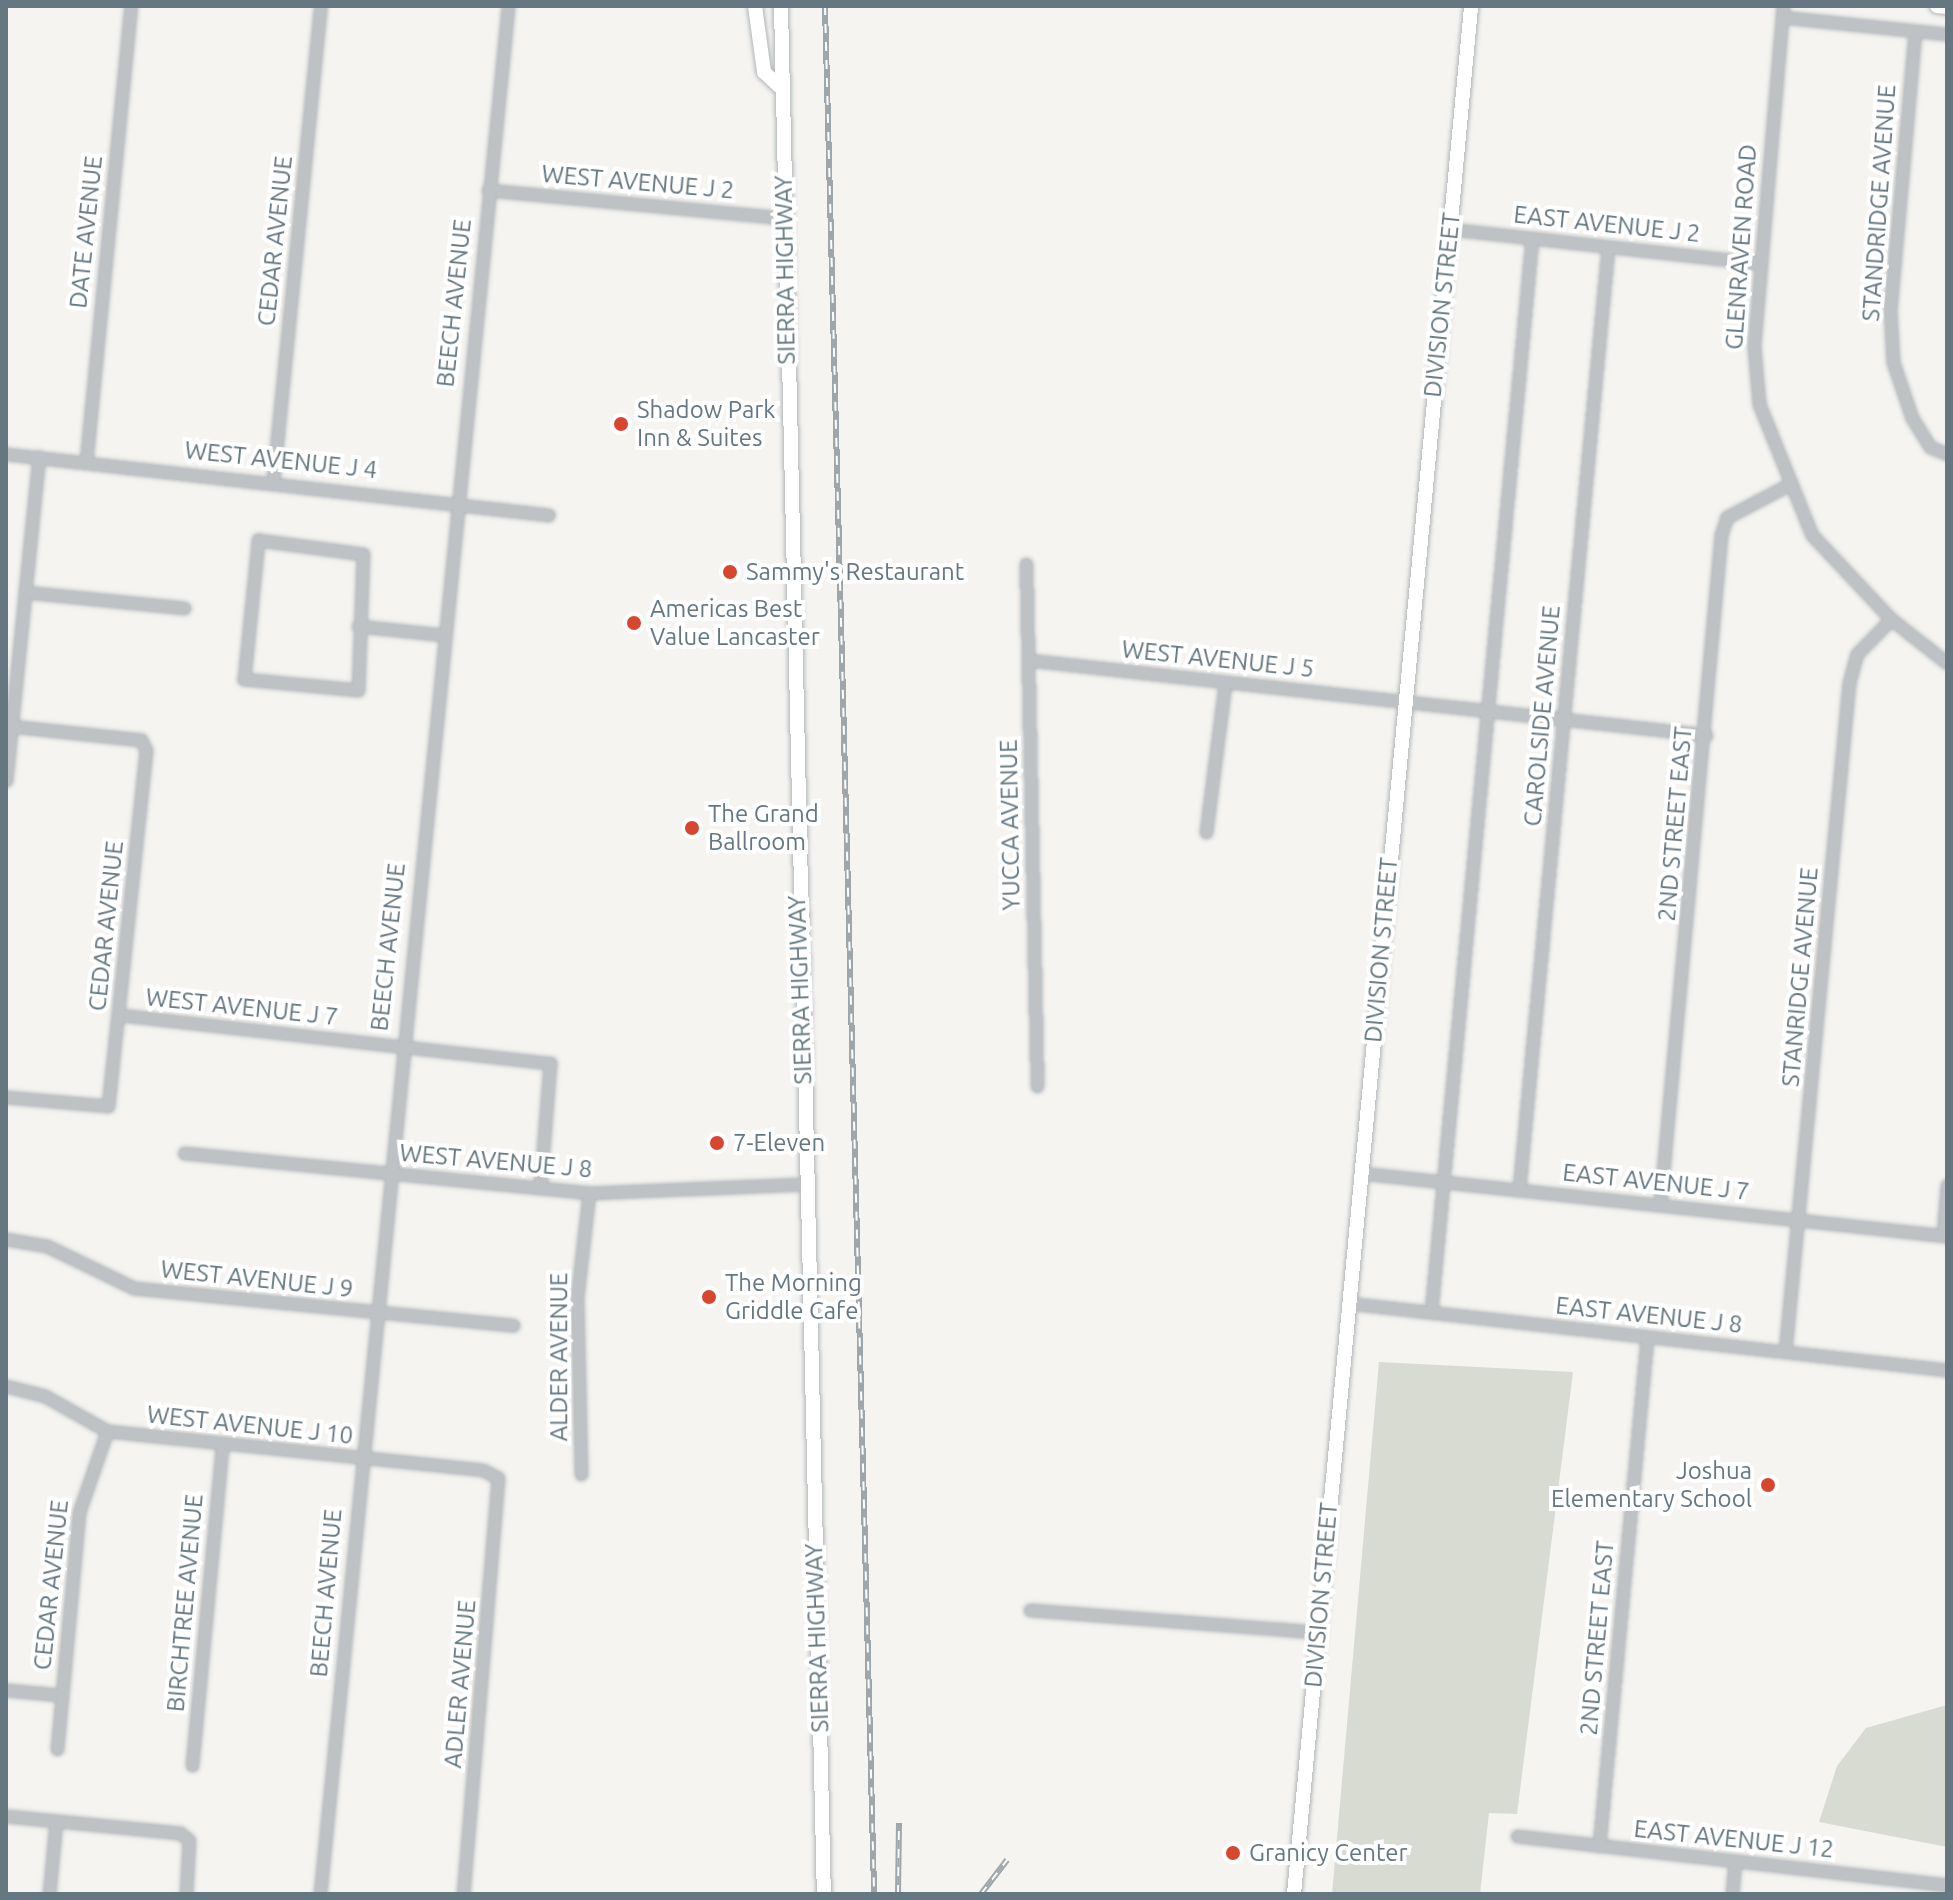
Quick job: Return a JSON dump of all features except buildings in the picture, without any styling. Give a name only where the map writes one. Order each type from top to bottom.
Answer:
[{"type":"main road","name":"SIERRA HIGHWAY","points":[[755,6],[764,72],[779,86]]},
{"type":"main road","name":"SIERRA HIGHWAY","points":[[781,6],[788,67],[779,86],[824,1894]]},
{"type":"main road","name":"DIVISION STREET","points":[[1294,1894],[1403,701],[1471,6]]},
{"type":"main road","points":[[1937,6],[1947,7]]},
{"type":"street","name":"DATE AVENUE","points":[[86,462],[131,6]]},
{"type":"street","name":"CEDAR AVENUE","points":[[273,481],[320,6]]},
{"type":"street","name":"BEECH AVENUE","points":[[320,1894],[388,1174],[508,6]]},
{"type":"street","points":[[1783,12],[1947,34]]},
{"type":"street","name":"GLENRAVEN ROAD","points":[[1783,12],[1759,263],[1759,404],[1788,485],[1812,535],[1891,619],[1947,663]]},
{"type":"street","name":"STANDRIDGE AVENUE","points":[[1915,31],[1890,309],[1893,362],[1912,418],[1930,447],[1947,454]]},
{"type":"street","name":"WEST AVENUE J 2","points":[[488,190],[784,218]]},
{"type":"street","name":"EAST AVENUE J 2","points":[[1449,229],[1759,263]]},
{"type":"street","points":[[1431,1312],[1532,238]]},
{"type":"street","name":"CAROLSIDE AVENUE","points":[[1519,1189],[1608,247]]},
{"type":"street","name":"WEST AVENUE J 4","points":[[6,454],[457,500],[549,515]]},
{"type":"street","points":[[6,780],[39,457]]},
{"type":"street","name":"2ND STREET EAST","points":[[1660,1205],[1706,735],[1721,535],[1727,517],[1788,485]]},
{"type":"street","points":[[258,540],[363,554],[358,626],[358,690],[244,679],[258,540]]},
{"type":"street","name":"YUCCA AVENUE","points":[[1026,564],[1037,1086]]},
{"type":"street","points":[[25,592],[184,608]]},
{"type":"street","name":"STANRIDGE AVENUE","points":[[1785,1352],[1849,683],[1857,654],[1891,619]]},
{"type":"street","points":[[358,626],[443,635]]},
{"type":"street","name":"WEST AVENUE J 5","points":[[1028,660],[1706,735]]},
{"type":"street","points":[[1206,832],[1225,683]]},
{"type":"street","name":"CEDAR AVENUE","points":[[6,1097],[108,1106],[146,750],[141,740],[11,726]]},
{"type":"street","name":"WEST AVENUE J 7","points":[[120,1015],[550,1063],[540,1188]]},
{"type":"street","name":"WEST AVENUE J 8","points":[[184,1153],[589,1193],[805,1184]]},
{"type":"street","name":"EAST AVENUE J 7","points":[[1360,1173],[1945,1236]]},
{"type":"street","points":[[1945,1236],[1947,1185]]},
{"type":"street","name":"ALDER AVENUE","points":[[581,1474],[577,1298],[589,1193]]},
{"type":"street","name":"WEST AVENUE J 9","points":[[6,1239],[47,1246],[134,1288],[513,1325]]},
{"type":"street","name":"EAST AVENUE J 8","points":[[1347,1303],[1947,1370]]},
{"type":"street","name":"2ND STREET EAST","points":[[1599,1846],[1647,1338]]},
{"type":"street","name":"WEST AVENUE J 10","points":[[6,1386],[45,1396],[107,1431],[222,1446],[483,1470],[498,1478]]},
{"type":"street","name":"CEDAR AVENUE","points":[[57,1749],[84,1481],[107,1431]]},
{"type":"street","name":"BIRCHTREE AVENUE","points":[[192,1765],[222,1446]]},
{"type":"street","name":"ADLER AVENUE","points":[[463,1894],[498,1478]]},
{"type":"street","points":[[1030,1610],[1317,1632]]},
{"type":"street","points":[[6,1690],[61,1695]]},
{"type":"street","points":[[6,1816],[180,1833],[189,1840],[186,1894]]},
{"type":"street","points":[[49,1894],[56,1821]]},
{"type":"street","name":"EAST AVENUE J 12","points":[[1517,1836],[1947,1885]]},
{"type":"street","points":[[1732,1894],[1735,1862]]},
{"type":"shaded area","points":[[1379,1362],[1573,1372],[1517,1814],[1489,1813],[1480,1894],[1332,1894]]},
{"type":"shaded area","points":[[1947,1705],[1947,1847],[1819,1822],[1837,1766],[1866,1728]]},
{"type":"railway","points":[[825,6],[874,1894]]},
{"type":"railway","points":[[898,1894],[899,1823]]},
{"type":"railway","points":[[981,1894],[1007,1860]]},
{"type":"place","name":"Shadow Park Inn & Suites","points":[[621,424]]},
{"type":"place","name":"Sammy's Restaurant","points":[[730,572]]},
{"type":"place","name":"Americas Best Value Lancaster","points":[[634,623]]},
{"type":"place","name":"The Grand Ballroom","points":[[692,828]]},
{"type":"place","name":"7-Eleven","points":[[717,1143]]},
{"type":"place","name":"The Morning Griddle Cafe","points":[[709,1297]]},
{"type":"place","name":"Joshua Elementary School","points":[[1768,1485]]},
{"type":"place","name":"Granicy Center","points":[[1233,1853]]}]
